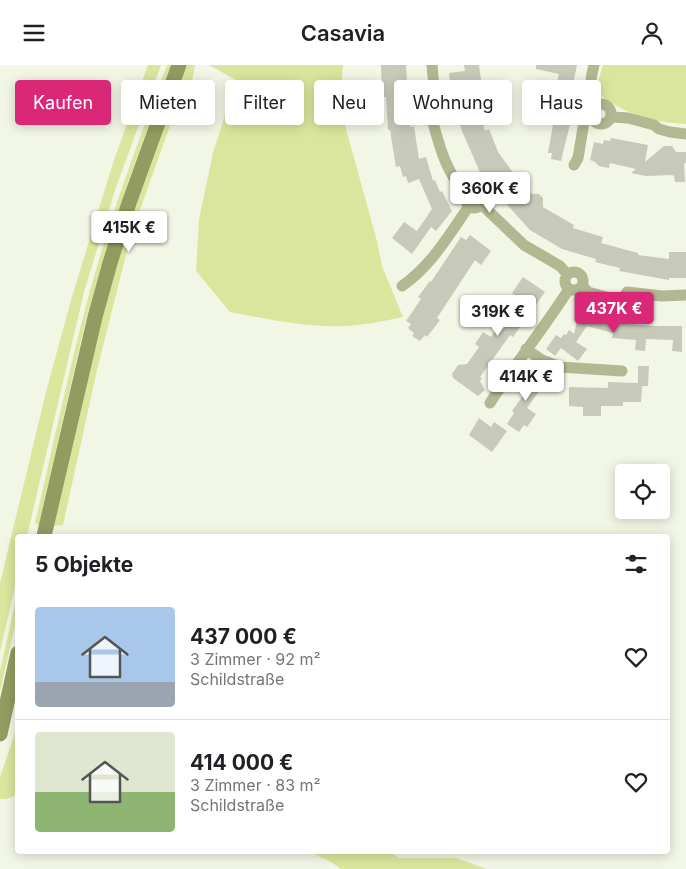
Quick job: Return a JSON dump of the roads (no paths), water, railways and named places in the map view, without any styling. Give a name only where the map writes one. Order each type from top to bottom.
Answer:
[{"type":"main road","points":[[44,534],[95,317],[110,263],[129,203],[179,65]]},
{"type":"main road","points":[[0,735],[15,667]]},
{"type":"street","points":[[432,65],[436,110],[431,116],[442,152],[461,189],[473,202],[524,245],[560,266],[567,274]]},
{"type":"street","points":[[591,80],[594,65]]},
{"type":"street","points":[[601,104],[608,106],[612,112],[612,117],[607,123],[601,124]]},
{"type":"street","points":[[612,117],[628,118],[654,125],[659,129],[686,134]]},
{"type":"street","points":[[574,165],[580,151],[584,125]]},
{"type":"street","points":[[402,286],[428,264],[473,202]]},
{"type":"street","points":[[582,285],[576,290],[569,289],[564,282],[567,274],[570,271],[579,273],[583,281],[582,285],[588,292],[622,301],[627,292],[662,297],[686,295]]},
{"type":"street","points":[[490,403],[526,349],[548,322],[569,289]]},
{"type":"street","points":[[526,349],[542,361],[560,367],[622,371]]}]
